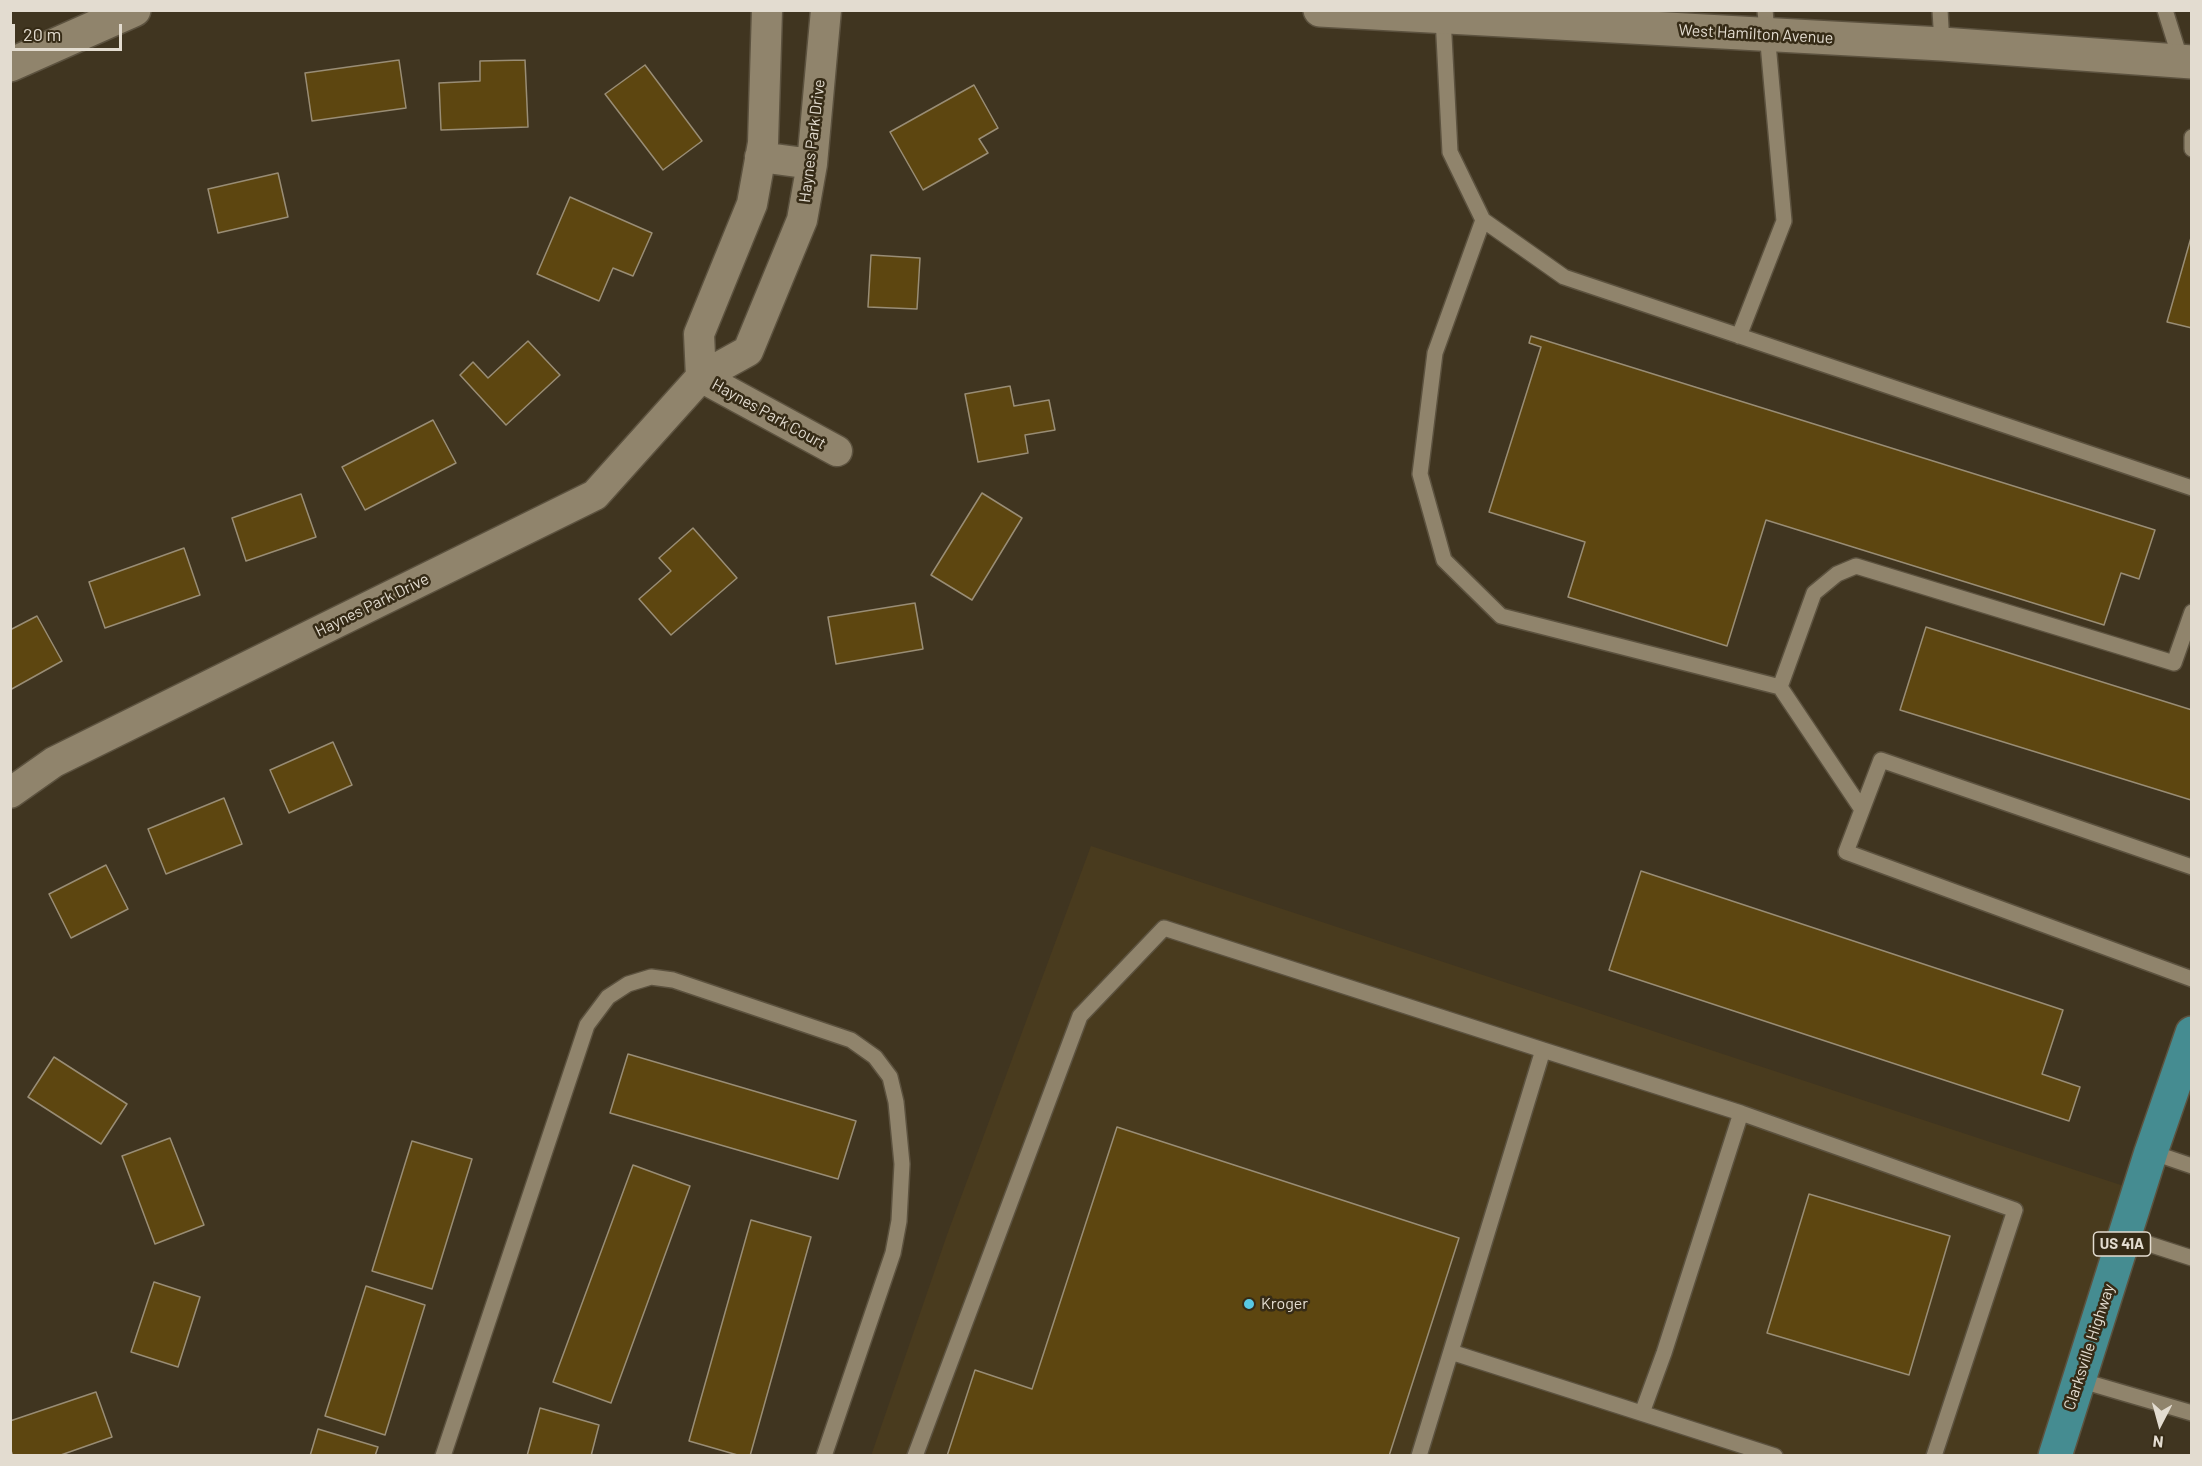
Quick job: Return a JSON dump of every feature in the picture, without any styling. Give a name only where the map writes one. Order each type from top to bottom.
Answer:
[{"type":"main road","name":"Clarksville Highway","points":[[2055,1455],[2151,1152],[2192,1033]]},
{"type":"street","points":[[10,65],[134,10]]},
{"type":"street","points":[[700,377],[699,334],[753,204],[763,143],[767,10]]},
{"type":"street","name":"Haynes Park Drive","points":[[10,793],[54,762],[595,495],[700,377],[748,351],[801,220],[812,164],[826,10]]},
{"type":"street","name":"West Hamilton Avenue","points":[[1320,10],[1443,17],[1766,23],[1942,44],[2186,62]]},
{"type":"street","points":[[760,157],[812,164]]},
{"type":"street","name":"Haynes Park Court","points":[[700,377],[837,451]]},
{"type":"lane","points":[[1940,10],[1942,44]]},
{"type":"lane","points":[[2165,10],[2186,62]]},
{"type":"lane","points":[[1443,17],[1450,152],[1484,220],[1564,277],[2192,488]]},
{"type":"lane","points":[[1739,336],[1784,221],[1766,23]]},
{"type":"lane","points":[[2192,137],[2192,149]]},
{"type":"lane","points":[[1484,220],[1435,353],[1420,474],[1444,560],[1501,616],[1780,687],[1861,808]]},
{"type":"lane","points":[[1780,687],[1814,593],[1837,574],[1856,566],[2174,663],[2192,612]]},
{"type":"lane","points":[[2192,867],[1881,760],[1846,852],[2192,979]]},
{"type":"lane","points":[[915,1455],[1080,1016],[1164,928],[1741,1113],[2015,1210],[1934,1455]]},
{"type":"lane","points":[[443,1455],[587,1025],[608,997],[628,984],[651,977],[673,980],[851,1040],[875,1057],[890,1077],[896,1102],[902,1164],[899,1221],[893,1253],[824,1455]]},
{"type":"lane","points":[[1419,1455],[1543,1050]]},
{"type":"lane","points":[[1642,1413],[1667,1343],[1741,1113]]},
{"type":"lane","points":[[2151,1152],[2192,1166]]},
{"type":"lane","points":[[2124,1236],[2192,1258]]},
{"type":"lane","points":[[1450,1352],[1775,1455]]},
{"type":"lane","points":[[2079,1380],[2192,1413]]},
{"type":"shaded area","points":[[1091,846],[2139,1191],[2055,1455],[871,1456],[947,1235]]},
{"type":"building","points":[[399,60],[406,108],[312,121],[305,73]]},
{"type":"building","points":[[525,60],[528,127],[441,130],[439,83],[480,81],[480,61]]},
{"type":"building","points":[[645,65],[702,141],[663,170],[605,94]]},
{"type":"building","points":[[974,85],[998,128],[979,139],[988,153],[923,190],[890,132]]},
{"type":"building","points":[[278,173],[288,217],[218,233],[208,189]]},
{"type":"building","points":[[570,197],[652,233],[633,276],[613,268],[599,301],[537,274]]},
{"type":"building","points":[[2192,234],[2192,328],[2167,322]]},
{"type":"building","points":[[871,255],[920,258],[917,309],[868,307]]},
{"type":"building","points":[[1531,336],[2155,530],[2139,579],[2121,573],[2104,625],[1766,520],[1727,646],[1568,597],[1585,542],[1489,512],[1541,347],[1529,343]]},
{"type":"building","points":[[528,341],[560,375],[506,425],[460,375],[473,362],[488,378]]},
{"type":"building","points":[[1010,386],[1014,406],[1049,400],[1055,430],[1025,435],[1028,453],[978,462],[965,394]]},
{"type":"building","points":[[433,420],[456,463],[365,510],[342,467]]},
{"type":"building","points":[[982,493],[1022,518],[972,600],[931,575]]},
{"type":"building","points":[[301,494],[316,537],[246,561],[232,518]]},
{"type":"building","points":[[693,528],[737,578],[671,635],[639,599],[671,571],[659,558]]},
{"type":"building","points":[[184,548],[200,595],[105,628],[89,582]]},
{"type":"building","points":[[915,603],[923,649],[836,664],[828,617]]},
{"type":"building","points":[[37,616],[62,661],[10,690],[10,630]]},
{"type":"building","points":[[1926,627],[2192,710],[2191,800],[1900,710]]},
{"type":"building","points":[[333,742],[352,785],[289,813],[270,770]]},
{"type":"building","points":[[224,798],[242,844],[166,874],[148,829]]},
{"type":"building","points":[[106,865],[128,909],[71,938],[49,894]]},
{"type":"building","points":[[1641,871],[2063,1010],[2042,1074],[2080,1087],[2069,1121],[1609,970]]},
{"type":"building","points":[[628,1054],[856,1121],[838,1179],[610,1113]]},
{"type":"building","points":[[54,1057],[127,1104],[101,1144],[28,1097]]},
{"type":"building","name":"Kroger","points":[[1117,1127],[1459,1238],[1389,1456],[947,1456],[975,1370],[1032,1389]]},
{"type":"building","points":[[170,1138],[204,1225],[155,1244],[122,1156]]},
{"type":"building","points":[[412,1141],[472,1159],[432,1289],[372,1271]]},
{"type":"building","points":[[633,1165],[690,1186],[611,1403],[553,1382]]},
{"type":"building","points":[[1809,1194],[1950,1236],[1909,1375],[1767,1333]]},
{"type":"building","points":[[751,1220],[811,1237],[750,1456],[741,1456],[689,1441]]},
{"type":"building","points":[[154,1282],[200,1297],[178,1367],[131,1352]]},
{"type":"building","points":[[366,1286],[425,1305],[385,1435],[325,1416]]},
{"type":"building","points":[[96,1392],[112,1437],[58,1456],[13,1456],[10,1448],[10,1421]]},
{"type":"building","points":[[540,1408],[599,1425],[591,1456],[527,1456]]},
{"type":"building","points":[[318,1429],[378,1447],[375,1456],[310,1456]]},
{"type":"place","name":"Kroger","points":[[1249,1304]]}]
